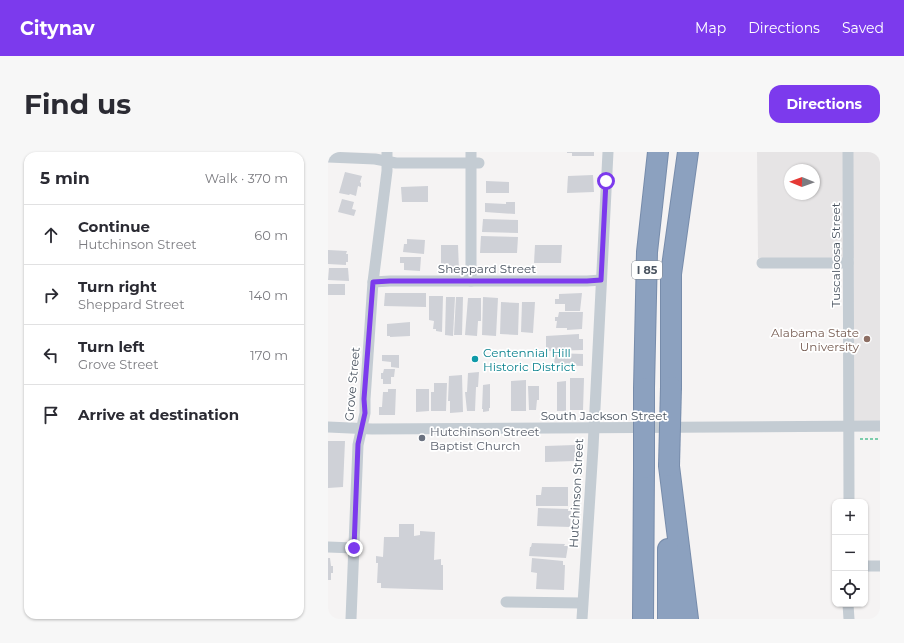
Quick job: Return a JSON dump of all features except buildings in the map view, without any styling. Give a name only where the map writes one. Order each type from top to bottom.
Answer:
[{"type":"highway","name":"I 85","points":[[643,619],[644,388],[647,252],[658,152]]},
{"type":"highway","name":"I 85","points":[[668,619],[668,466],[671,387],[671,274],[688,152]]},
{"type":"highway","points":[[668,466],[688,619]]},
{"type":"highway","points":[[630,619],[643,527]]},
{"type":"street","points":[[471,281],[475,163],[472,152]]},
{"type":"street","name":"Hutchinson Street","points":[[582,619],[608,152]]},
{"type":"street","name":"Tuscaloosa Street","points":[[848,152],[849,499]]},
{"type":"street","points":[[328,157],[375,159],[387,156],[396,162],[475,163]]},
{"type":"street","name":"Grove Street","points":[[351,619],[358,444],[365,413],[364,399],[373,282],[387,156]]},
{"type":"street","points":[[762,264],[848,263]]},
{"type":"street","name":"Sheppard Street","points":[[373,282],[601,280]]},
{"type":"street","name":"South Jackson Street","points":[[328,427],[593,429],[880,426]]},
{"type":"street","points":[[328,547],[354,548]]},
{"type":"street","points":[[868,566],[880,566]]},
{"type":"street","points":[[506,602],[582,603]]},
{"type":"street","points":[[848,607],[849,619]]},
{"type":"path","points":[[849,439],[880,439]]},
{"type":"shaded area","name":"Alabama State University","points":[[757,152],[880,152],[880,421],[854,421],[854,258],[758,258]]},
{"type":"place","name":"Alabama State University","points":[[867,339]]},
{"type":"place","name":"Centennial Hill Historic District","points":[[475,359]]},
{"type":"place","name":"Hutchinson Street Baptist Church","points":[[422,438]]},
{"type":"route","points":[[354,548],[358,444],[365,413],[364,399],[373,282],[601,280],[606,181]]}]
